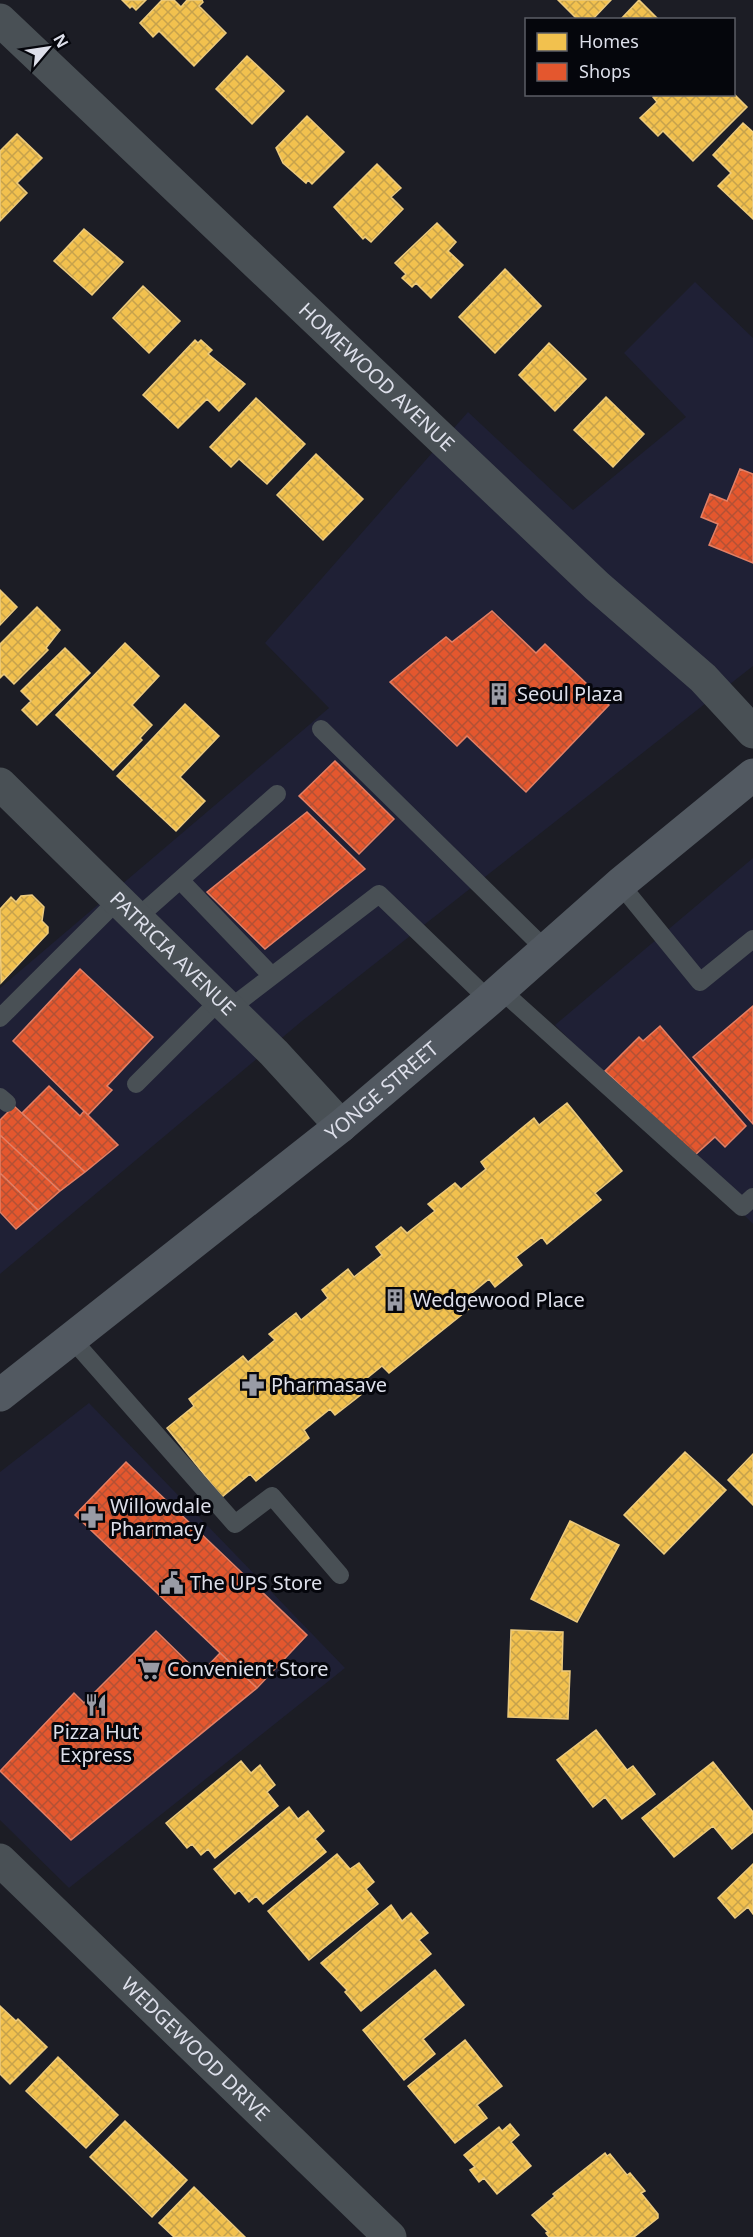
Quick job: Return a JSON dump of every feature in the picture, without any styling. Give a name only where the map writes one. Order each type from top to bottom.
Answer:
[{"type":"main road","name":"YONGE STREET","points":[[0,1395],[341,1126],[495,995],[620,884],[753,775]]},
{"type":"street","name":"HOMEWOOD AVENUE","points":[[0,20],[588,578],[703,678],[753,732]]},
{"type":"street","name":"PATRICIA AVENUE","points":[[0,784],[224,1004],[341,1126]]},
{"type":"street","name":"WEDGEWOOD DRIVE","points":[[0,1860],[390,2237]]},
{"type":"lane","points":[[321,729],[546,950]]},
{"type":"lane","points":[[0,1018],[127,909],[180,880],[277,794]]},
{"type":"lane","points":[[180,880],[272,976]]},
{"type":"lane","points":[[620,884],[700,982],[753,939]]},
{"type":"lane","points":[[136,1084],[224,1004],[272,976],[379,894],[742,1207],[753,1197]]},
{"type":"lane","points":[[71,1338],[235,1524],[272,1496],[340,1575]]},
{"type":"shaded area","points":[[695,282],[753,338],[753,666],[302,1021],[0,1274],[0,988],[329,708],[265,643],[468,412],[573,510],[686,417],[624,353]]},
{"type":"shaded area","points":[[753,858],[753,1224],[555,1025]]},
{"type":"shaded area","points":[[89,1403],[345,1668],[69,1888],[0,1820],[0,1472]]},
{"type":"building: Homes","points":[[122,0],[146,0],[136,10],[132,6],[130,8]]},
{"type":"building: Homes","points":[[162,0],[174,0],[181,7],[187,0],[202,0],[199,6],[226,33],[194,66],[159,31],[153,37],[140,23]]},
{"type":"building: Homes","points":[[558,0],[611,0],[594,18],[576,18]]},
{"type":"building: Homes","points":[[639,0],[657,18],[622,18]]},
{"type":"building: Homes","points":[[247,56],[284,91],[252,124],[216,89]]},
{"type":"building: Homes","points":[[735,95],[747,107],[693,161],[663,131],[658,136],[640,118],[657,102],[653,97]]},
{"type":"building: Homes","points":[[307,116],[344,152],[312,184],[308,180],[306,183],[283,163],[276,148]]},
{"type":"building: Homes","points":[[743,123],[753,132],[753,219],[718,186],[731,173],[713,155]]},
{"type":"building: Homes","points":[[17,134],[42,158],[17,183],[27,193],[0,221],[0,151]]},
{"type":"building: Homes","points":[[377,164],[401,188],[391,197],[403,209],[371,242],[365,237],[363,239],[334,207]]},
{"type":"building: Homes","points":[[437,223],[456,242],[448,251],[463,265],[431,298],[416,283],[412,287],[402,278],[406,274],[395,263]]},
{"type":"building: Homes","points":[[84,229],[123,262],[92,295],[54,261]]},
{"type":"building: Homes","points":[[505,269],[541,306],[495,353],[459,317]]},
{"type":"building: Homes","points":[[143,286],[180,321],[149,353],[113,318]]},
{"type":"building: Homes","points":[[195,340],[198,343],[201,340],[212,350],[208,354],[245,384],[219,411],[207,399],[178,428],[143,395]]},
{"type":"building: Homes","points":[[549,343],[586,379],[555,411],[519,375]]},
{"type":"building: Homes","points":[[606,397],[644,434],[613,467],[574,430]]},
{"type":"building: Homes","points":[[256,398],[305,444],[267,484],[239,459],[231,467],[210,447]]},
{"type":"building: Homes","points":[[316,454],[363,499],[323,540],[277,495]]},
{"type":"building: Homes","points":[[0,590],[17,607],[0,625]]},
{"type":"building: Homes","points":[[37,607],[60,630],[46,648],[48,650],[14,684],[4,674],[0,678],[0,644]]},
{"type":"building: Homes","points":[[125,643],[159,676],[132,705],[152,725],[140,738],[142,740],[113,770],[56,715]]},
{"type":"building: Homes","points":[[65,648],[90,673],[37,725],[22,710],[31,701],[21,691]]},
{"type":"building: Homes","points":[[185,704],[219,736],[180,777],[205,801],[176,831],[117,776]]},
{"type":"building: Homes","points":[[32,895],[44,907],[42,921],[48,927],[48,933],[1,983],[0,909],[11,897],[16,902],[21,896]]},
{"type":"building: Homes","name":"Wedgewood Place","points":[[567,1103],[622,1171],[595,1193],[601,1200],[547,1244],[542,1237],[516,1257],[522,1265],[495,1287],[489,1279],[462,1301],[469,1309],[389,1373],[382,1366],[356,1387],[362,1394],[335,1415],[330,1409],[304,1430],[309,1438],[256,1481],[250,1474],[222,1497],[167,1428],[194,1406],[189,1399],[243,1356],[248,1362],[275,1340],[269,1334],[296,1313],[301,1320],[328,1298],[322,1290],[348,1269],[354,1277],[382,1255],[376,1247],[401,1227],[407,1233],[435,1211],[428,1204],[455,1183],[461,1189],[486,1169],[481,1162],[534,1118],[539,1125]]},
{"type":"building: Homes","points":[[685,1452],[726,1490],[664,1554],[624,1515]]},
{"type":"building: Homes","points":[[753,1454],[753,1505],[728,1480]]},
{"type":"building: Homes","points":[[570,1521],[619,1545],[577,1622],[531,1599]]},
{"type":"building: Homes","points":[[511,1630],[563,1632],[562,1671],[570,1671],[568,1719],[508,1717]]},
{"type":"building: Homes","points":[[596,1730],[627,1770],[633,1766],[655,1794],[622,1819],[605,1797],[593,1807],[557,1760]]},
{"type":"building: Homes","points":[[241,1761],[251,1773],[260,1765],[275,1785],[267,1792],[278,1806],[215,1858],[208,1849],[201,1855],[192,1844],[187,1848],[166,1823]]},
{"type":"building: Homes","points":[[713,1762],[753,1812],[753,1832],[732,1849],[713,1826],[674,1857],[642,1818]]},
{"type":"building: Homes","points":[[289,1807],[298,1819],[308,1811],[324,1831],[315,1839],[326,1852],[263,1904],[256,1896],[249,1902],[239,1890],[235,1894],[214,1869]]},
{"type":"building: Homes","points":[[337,1854],[350,1869],[359,1863],[374,1882],[366,1889],[378,1904],[309,1960],[268,1911]]},
{"type":"building: Homes","points":[[753,1864],[753,1914],[748,1907],[735,1918],[718,1898]]},
{"type":"building: Homes","points":[[391,1905],[402,1921],[411,1913],[428,1933],[419,1940],[431,1954],[361,2011],[345,1992],[347,1990],[321,1963]]},
{"type":"building: Homes","points":[[435,1970],[464,2005],[423,2039],[435,2054],[404,2080],[363,2030]]},
{"type":"building: Homes","points":[[0,2006],[16,2021],[18,2019],[47,2047],[10,2084],[0,2074]]},
{"type":"building: Homes","points":[[465,2040],[502,2086],[477,2105],[487,2118],[455,2143],[408,2086]]},
{"type":"building: Homes","points":[[58,2057],[118,2115],[86,2148],[26,2091]]},
{"type":"building: Homes","points":[[125,2121],[187,2180],[152,2217],[90,2157]]},
{"type":"building: Homes","points":[[510,2124],[519,2135],[511,2142],[531,2166],[497,2194],[484,2178],[479,2182],[470,2170],[475,2167],[464,2155],[499,2127],[502,2131]]},
{"type":"building: Homes","points":[[605,2153],[607,2156],[610,2154],[627,2175],[630,2173],[645,2191],[641,2193],[658,2214],[658,2218],[634,2237],[549,2237],[546,2233],[548,2232],[532,2215],[555,2196],[553,2194]]},
{"type":"building: Homes","points":[[194,2187],[245,2237],[174,2237],[159,2223]]},
{"type":"building: Shops","points":[[740,469],[753,474],[753,563],[709,545],[718,524],[701,517],[710,494],[727,501]]},
{"type":"building: Shops","name":"Seoul Plaza","points":[[492,611],[536,653],[545,644],[609,705],[526,792],[467,736],[457,746],[390,682],[446,637],[452,642]]},
{"type":"building: Shops","points":[[335,761],[394,819],[359,854],[299,796]]},
{"type":"building: Shops","points":[[307,812],[365,869],[265,949],[207,892]]},
{"type":"building: Shops","points":[[80,969],[153,1037],[107,1086],[112,1090],[88,1115],[13,1041]]},
{"type":"building: Shops","points":[[753,1006],[753,1124],[693,1057]]},
{"type":"building: Shops","points":[[660,1026],[746,1126],[725,1147],[715,1137],[695,1155],[605,1071],[639,1037],[643,1041]]},
{"type":"building: Shops","points":[[49,1086],[80,1116],[84,1111],[118,1145],[85,1172],[22,1113]]},
{"type":"building: Shops","points":[[14,1106],[85,1172],[60,1191],[0,1135],[0,1120]]},
{"type":"building: Shops","points":[[0,1135],[60,1191],[38,1210],[0,1173]]},
{"type":"building: Shops","points":[[0,1173],[38,1210],[16,1229],[0,1212]]},
{"type":"building: Shops","points":[[126,1462],[307,1635],[257,1688],[75,1515]]},
{"type":"building: Shops","points":[[156,1631],[200,1674],[220,1653],[257,1688],[71,1840],[0,1771],[74,1693],[84,1703]]},
{"type":"place","name":"Seoul Plaza","points":[[499,694]]},
{"type":"place","name":"Wedgewood Place","points":[[395,1300]]},
{"type":"place","name":"Pharmasave","points":[[253,1385]]},
{"type":"place","name":"Willowdale Pharmacy","points":[[92,1517]]},
{"type":"place","name":"The UPS Store","points":[[172,1583]]},
{"type":"place","name":"Convenient Store","points":[[149,1669]]},
{"type":"place","name":"Pizza Hut Express","points":[[96,1705]]}]
